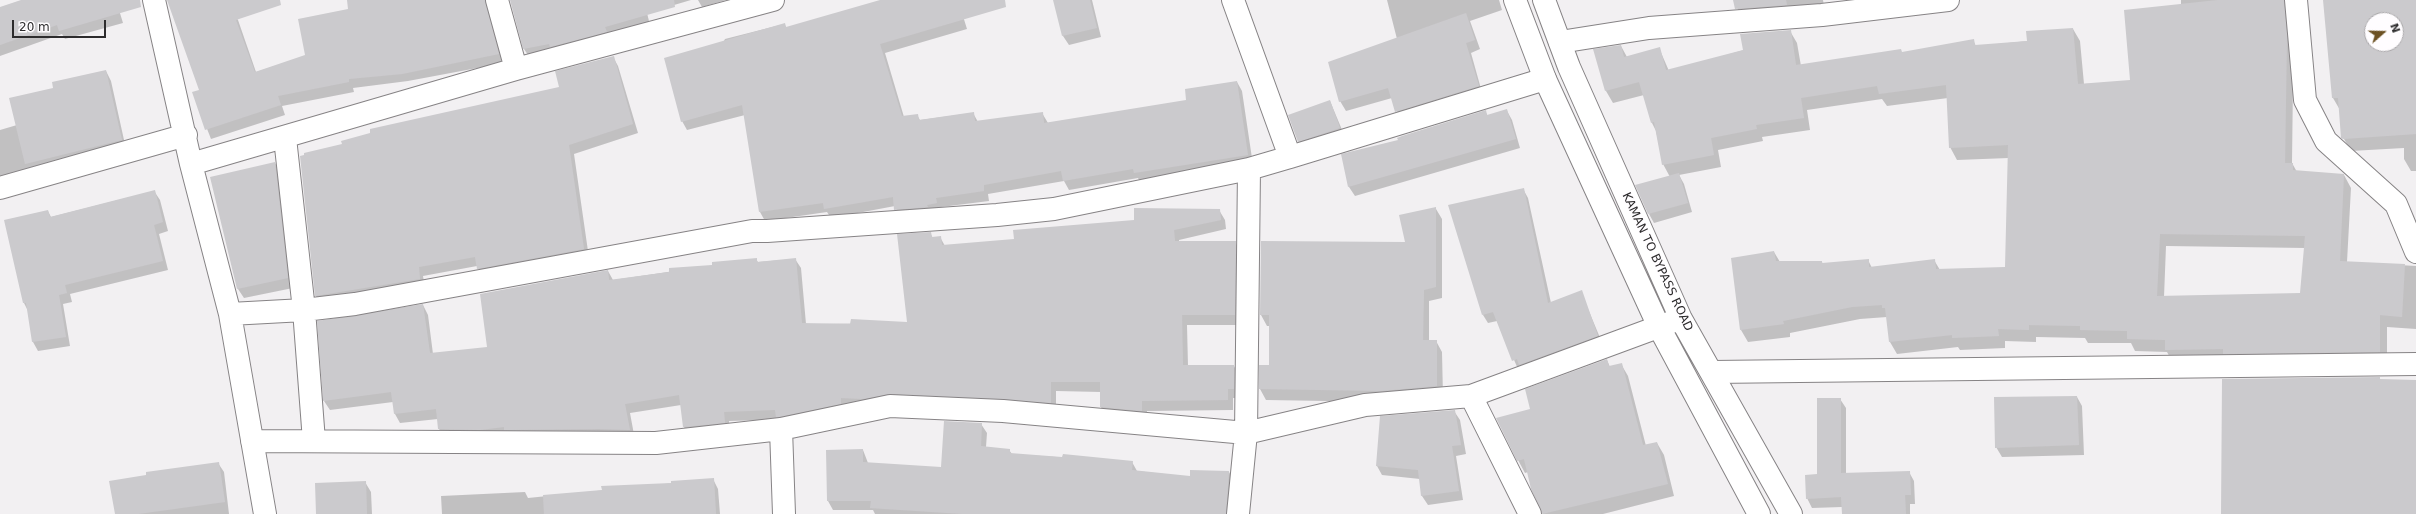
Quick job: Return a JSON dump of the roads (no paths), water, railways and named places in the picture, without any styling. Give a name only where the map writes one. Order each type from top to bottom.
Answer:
[{"type":"street","points":[[154,0],[192,164],[230,314],[265,514]]},
{"type":"street","points":[[497,0],[516,69]]},
{"type":"street","points":[[192,164],[285,138],[516,69],[773,0]]},
{"type":"street","points":[[1233,0],[1290,157]]},
{"type":"street","name":"KAMAN TO BYPASS ROAD","points":[[1516,0],[1545,79],[1659,327],[1759,514]]},
{"type":"street","name":"KAMAN TO BYPASS ROAD","points":[[1544,0],[1560,42],[1681,319],[1791,514]]},
{"type":"street","points":[[1560,42],[1649,28],[1822,15],[1948,0]]},
{"type":"street","points":[[2296,0],[2305,100],[2326,142],[2396,204],[2416,252]]},
{"type":"street","points":[[230,314],[304,310],[355,304],[752,230],[782,230],[1054,209],[1249,169],[1545,79]]},
{"type":"street","points":[[0,188],[186,135]]},
{"type":"street","points":[[285,138],[304,310],[314,441]]},
{"type":"street","points":[[1238,514],[1246,433],[1249,169]]},
{"type":"street","points":[[252,441],[656,443],[781,429],[890,406],[1003,411],[1246,433],[1365,405],[1471,396],[1681,319]]},
{"type":"street","points":[[1712,372],[2416,363]]},
{"type":"street","points":[[1471,396],[1530,514]]},
{"type":"street","points":[[781,429],[784,514]]}]
